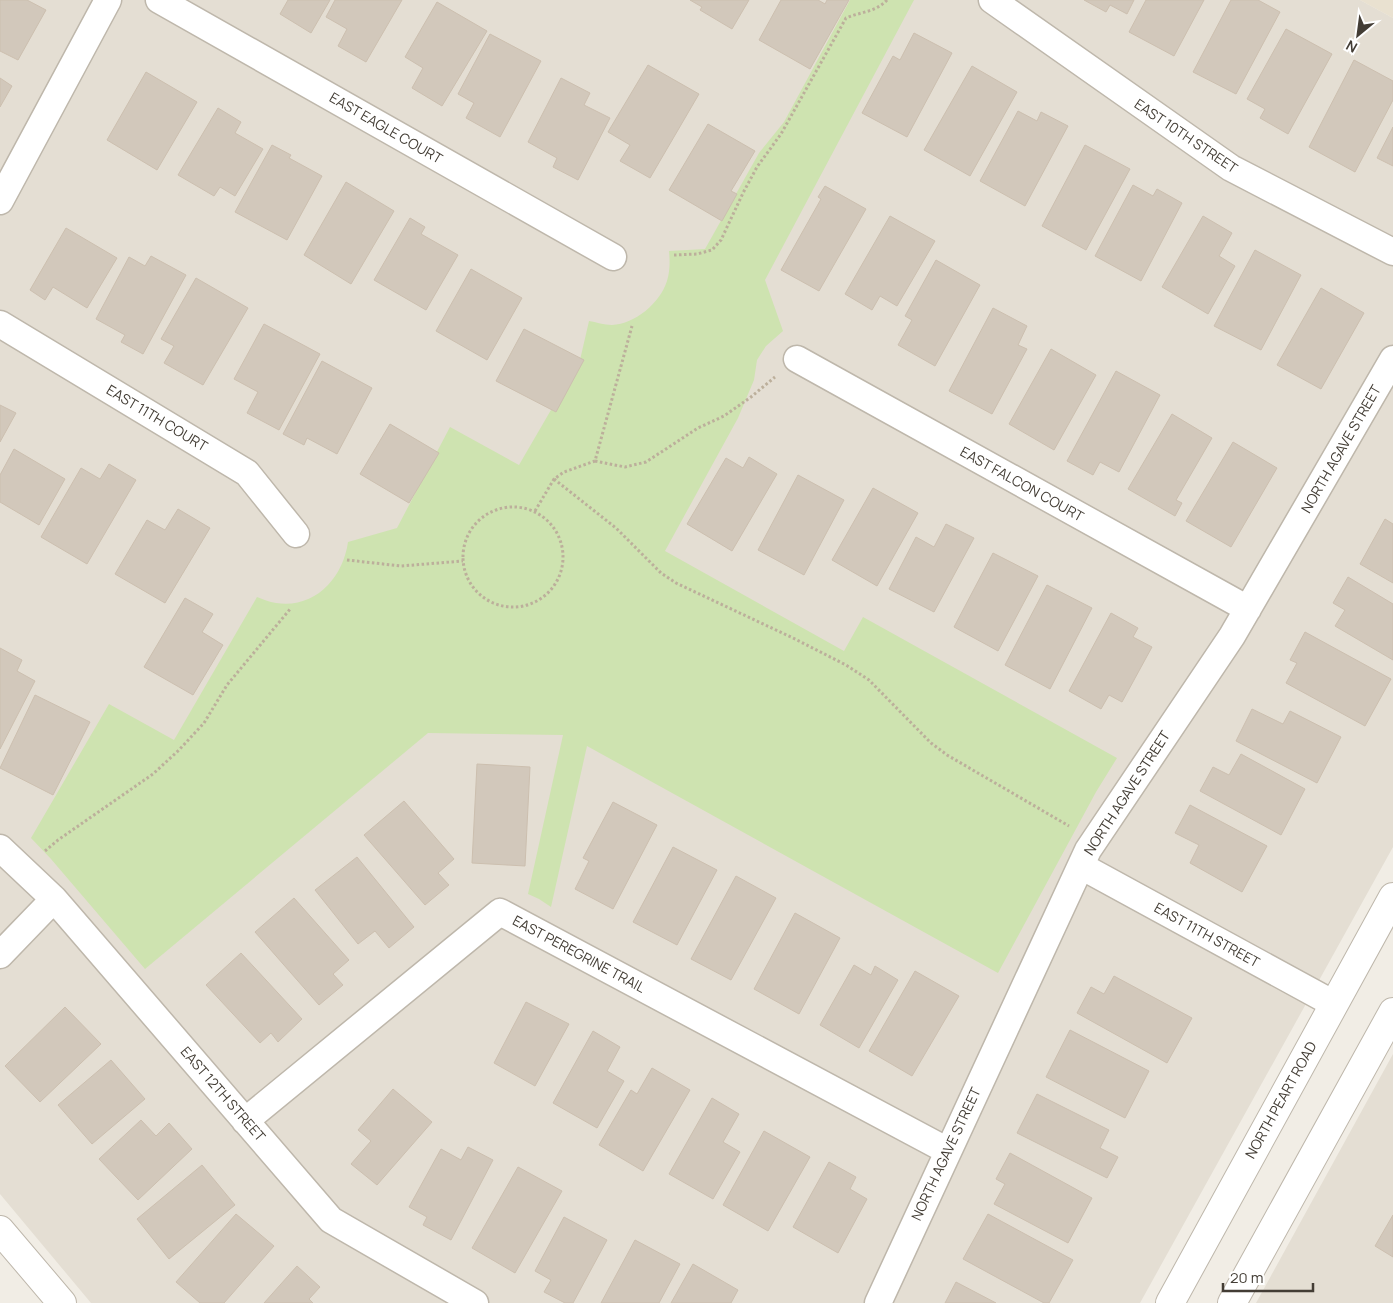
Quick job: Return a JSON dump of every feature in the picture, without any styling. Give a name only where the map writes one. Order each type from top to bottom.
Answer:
[{"type":"street","points":[[0,201],[108,0]]},
{"type":"street","name":"EAST EAGLE COURT","points":[[159,0],[613,257]]},
{"type":"street","name":"EAST 10TH STREET","points":[[992,0],[1231,168],[1393,252]]},
{"type":"street","name":"EAST 11TH COURT","points":[[0,324],[247,473],[296,534]]},
{"type":"street","name":"EAST FALCON COURT","points":[[797,359],[1248,609]]},
{"type":"street","name":"NORTH AGAVE STREET","points":[[878,1303],[1088,850],[1248,609],[1393,359]]},
{"type":"street","name":"EAST 12TH STREET","points":[[0,848],[54,899],[331,1220],[475,1303]]},
{"type":"street","name":"EAST 11TH STREET","points":[[1081,866],[1334,1004]]},
{"type":"street","name":"NORTH PEART ROAD","points":[[1170,1303],[1393,897]]},
{"type":"street","points":[[0,955],[54,899]]},
{"type":"street","name":"EAST PEREGRINE TRAIL","points":[[246,1121],[500,912],[948,1151]]},
{"type":"street","points":[[1232,1303],[1393,1012]]},
{"type":"street","points":[[0,1230],[62,1303]]},
{"type":"path","points":[[674,255],[697,254],[712,250],[721,240],[742,193],[757,167],[781,134],[846,18],[858,13],[875,10],[886,0]]},
{"type":"path","points":[[596,461],[632,326]]},
{"type":"path","points":[[535,511],[554,479],[564,472],[596,461],[625,467],[646,462],[698,428],[724,416],[751,398]]},
{"type":"path","points":[[554,479],[616,528],[661,574],[846,665],[874,685],[931,742],[947,755],[1073,829]]},
{"type":"path","points":[[520,506],[535,511],[549,522],[559,536],[563,553],[562,570],[554,586],[542,598],[526,606],[509,607],[492,602],[479,594],[469,581],[463,566],[463,550],[467,535],[476,522],[489,512],[504,507],[520,506]]},
{"type":"path","points":[[347,560],[400,566],[463,562]]},
{"type":"path","points":[[47,849],[153,774],[179,750],[204,723],[227,685],[291,608]]},
{"type":"shaded area","points":[[0,0],[1360,0],[1393,18],[1393,847],[1140,1303],[91,1303],[0,1194]]},
{"type":"shaded area","points":[[1360,0],[1393,0],[1393,18]]},
{"type":"shaded area","points":[[1393,1054],[1393,1303],[1256,1303]]},
{"type":"green space","points":[[850,0],[914,0],[765,280],[783,331],[766,346],[757,360],[754,380],[738,418],[665,551],[844,651],[863,617],[1117,758],[1096,792],[998,973],[587,746],[551,907],[528,894],[563,735],[428,733],[145,969],[31,838],[109,704],[174,740],[257,597],[273,603],[290,604],[315,596],[325,588],[340,568],[348,542],[397,528],[450,427],[519,465],[580,360],[589,321],[612,325],[621,324],[638,316],[653,304],[664,289],[669,274],[669,251],[705,249],[759,153],[784,122]]},
{"type":"building","points":[[0,0],[27,0],[46,10],[18,60],[0,51]]},
{"type":"building","points":[[288,0],[330,0],[311,33],[280,14]]},
{"type":"building","points":[[335,0],[402,0],[366,62],[338,46],[347,29],[326,17]]},
{"type":"building","points":[[690,0],[749,0],[732,29],[700,10],[702,7]]},
{"type":"building","points":[[781,0],[818,0],[825,4],[827,0],[849,0],[810,69],[759,40]]},
{"type":"building","points":[[1084,0],[1134,0],[1127,14],[1110,5],[1106,12]]},
{"type":"building","points":[[1146,0],[1204,0],[1174,56],[1129,32]]},
{"type":"building","points":[[1231,0],[1258,0],[1280,12],[1236,94],[1193,72]]},
{"type":"building","points":[[437,2],[487,31],[442,106],[412,88],[423,68],[405,57]]},
{"type":"building","points":[[1286,29],[1332,54],[1288,134],[1260,118],[1265,109],[1247,99]]},
{"type":"building","points":[[914,33],[952,53],[907,137],[862,113],[893,56],[900,60]]},
{"type":"building","points":[[490,34],[541,61],[500,137],[466,118],[474,103],[458,94]]},
{"type":"building","points":[[1354,60],[1393,81],[1393,100],[1355,172],[1309,147]]},
{"type":"building","points":[[648,65],[699,94],[650,178],[620,161],[630,145],[608,132]]},
{"type":"building","points":[[972,66],[1017,92],[970,176],[924,150]]},
{"type":"building","points":[[146,72],[197,102],[157,170],[107,140]]},
{"type":"building","points":[[0,78],[12,86],[0,107]]},
{"type":"building","points":[[561,78],[590,93],[584,105],[610,118],[578,180],[553,167],[557,158],[528,142]]},
{"type":"building","points":[[218,108],[241,122],[235,133],[263,149],[235,196],[220,187],[214,196],[178,175]]},
{"type":"building","points":[[1018,111],[1037,121],[1041,112],[1068,126],[1025,206],[980,181]]},
{"type":"building","points":[[708,124],[755,151],[731,191],[737,194],[722,221],[669,190]]},
{"type":"building","points":[[1393,127],[1393,166],[1377,158]]},
{"type":"building","points":[[272,145],[291,155],[289,158],[322,176],[287,240],[235,212]]},
{"type":"building","points":[[1085,145],[1130,169],[1086,250],[1042,226]]},
{"type":"building","points":[[346,182],[394,211],[351,284],[304,255]]},
{"type":"building","points":[[1133,185],[1153,196],[1157,189],[1182,203],[1141,281],[1095,256]]},
{"type":"building","points":[[825,186],[866,209],[819,291],[781,270],[821,199],[818,197]]},
{"type":"building","points":[[890,216],[935,241],[897,306],[880,296],[872,310],[845,294]]},
{"type":"building","points":[[1203,216],[1232,233],[1219,256],[1235,266],[1208,314],[1162,287]]},
{"type":"building","points":[[410,218],[425,227],[421,234],[458,255],[426,310],[374,280]]},
{"type":"building","points":[[66,228],[117,258],[87,308],[53,287],[45,300],[30,290]]},
{"type":"building","points":[[1255,250],[1301,275],[1261,350],[1214,326]]},
{"type":"building","points":[[151,256],[186,275],[143,354],[121,342],[125,335],[96,319],[129,257],[145,266]]},
{"type":"building","points":[[936,260],[980,285],[935,366],[898,345],[912,320],[905,316]]},
{"type":"building","points":[[471,269],[522,298],[487,360],[436,331]]},
{"type":"building","points":[[196,278],[248,308],[203,385],[164,363],[174,346],[161,339]]},
{"type":"building","points":[[1321,288],[1364,313],[1321,389],[1277,365]]},
{"type":"building","points":[[993,308],[1027,326],[1018,345],[1027,349],[992,414],[949,391]]},
{"type":"building","points":[[264,324],[320,354],[279,430],[247,413],[258,392],[234,379]]},
{"type":"building","points":[[524,329],[584,360],[556,412],[496,381]]},
{"type":"building","points":[[1051,349],[1096,375],[1054,450],[1009,424]]},
{"type":"building","points":[[322,361],[372,388],[337,454],[307,438],[304,445],[283,434]]},
{"type":"building","points":[[1116,371],[1160,395],[1119,472],[1100,462],[1093,475],[1067,461]]},
{"type":"building","points":[[0,405],[16,413],[0,442]]},
{"type":"building","points":[[1172,414],[1212,438],[1176,500],[1182,503],[1175,516],[1128,489]]},
{"type":"building","points":[[390,424],[439,453],[409,503],[360,474]]},
{"type":"building","points":[[1233,442],[1277,468],[1231,547],[1186,521]]},
{"type":"building","points":[[14,449],[65,479],[39,525],[0,502],[0,475]]},
{"type":"building","points":[[749,457],[777,474],[732,551],[687,524],[726,458],[743,468]]},
{"type":"building","points":[[109,464],[136,480],[87,564],[41,537],[81,468],[100,479]]},
{"type":"building","points":[[798,475],[844,500],[804,575],[758,550]]},
{"type":"building","points":[[873,488],[918,513],[877,586],[832,560]]},
{"type":"building","points":[[178,509],[210,528],[165,603],[115,574],[147,520],[165,530]]},
{"type":"building","points":[[1385,519],[1393,524],[1393,583],[1360,564]]},
{"type":"building","points":[[946,524],[974,538],[934,612],[889,589],[916,537],[934,547]]},
{"type":"building","points":[[993,553],[1038,576],[998,651],[954,627]]},
{"type":"building","points":[[1348,577],[1393,604],[1393,660],[1335,626],[1345,610],[1333,603]]},
{"type":"building","points":[[1047,585],[1092,608],[1050,689],[1005,665]]},
{"type":"building","points":[[185,598],[213,614],[202,632],[223,645],[193,695],[144,667]]},
{"type":"building","points":[[1111,613],[1138,628],[1133,637],[1152,647],[1122,702],[1109,695],[1101,709],[1069,691]]},
{"type":"building","points":[[1305,632],[1391,679],[1365,726],[1286,683],[1297,663],[1290,660]]},
{"type":"building","points":[[0,648],[22,660],[17,671],[35,681],[0,749]]},
{"type":"building","points":[[35,695],[90,722],[53,795],[0,768]]},
{"type":"building","points":[[1252,709],[1283,724],[1290,711],[1341,737],[1317,783],[1236,741]]},
{"type":"building","points":[[1241,754],[1305,789],[1281,835],[1200,791],[1213,767],[1229,775]]},
{"type":"building","points":[[477,764],[530,767],[525,866],[472,863]]},
{"type":"building","points":[[404,801],[454,859],[438,873],[449,885],[425,905],[364,835]]},
{"type":"building","points":[[613,802],[657,825],[613,909],[575,889],[589,861],[583,858]]},
{"type":"building","points":[[1190,805],[1267,846],[1242,892],[1190,863],[1199,845],[1175,833]]},
{"type":"building","points":[[673,847],[717,870],[677,945],[633,922]]},
{"type":"building","points":[[357,857],[414,927],[389,948],[375,931],[358,944],[315,890]]},
{"type":"building","points":[[736,876],[776,898],[731,980],[691,959]]},
{"type":"building","points":[[294,898],[349,960],[333,974],[343,985],[319,1005],[255,932]]},
{"type":"building","points":[[795,913],[840,938],[799,1014],[754,989]]},
{"type":"building","points":[[241,953],[302,1019],[278,1042],[271,1033],[260,1043],[206,985]]},
{"type":"building","points":[[854,965],[871,975],[875,966],[898,980],[859,1048],[820,1025]]},
{"type":"building","points":[[915,971],[959,996],[912,1076],[869,1051]]},
{"type":"building","points":[[1114,976],[1192,1018],[1167,1063],[1077,1013],[1091,987],[1104,994]]},
{"type":"building","points":[[526,1002],[569,1024],[535,1086],[494,1063]]},
{"type":"building","points":[[65,1007],[101,1044],[40,1102],[5,1066]]},
{"type":"building","points":[[1070,1030],[1149,1071],[1125,1118],[1046,1077]]},
{"type":"building","points":[[593,1031],[620,1047],[607,1071],[624,1081],[597,1128],[553,1103]]},
{"type":"building","points":[[111,1060],[145,1099],[92,1144],[58,1105]]},
{"type":"building","points":[[652,1068],[690,1090],[643,1171],[599,1145],[631,1090],[637,1094]]},
{"type":"building","points":[[393,1089],[432,1122],[377,1185],[351,1164],[371,1141],[358,1130]]},
{"type":"building","points":[[1037,1094],[1109,1130],[1100,1148],[1118,1157],[1107,1178],[1017,1133]]},
{"type":"building","points":[[712,1098],[739,1114],[723,1142],[740,1152],[713,1199],[669,1174]]},
{"type":"building","points":[[141,1120],[156,1136],[169,1123],[192,1149],[138,1200],[99,1159]]},
{"type":"building","points":[[764,1131],[810,1157],[768,1231],[723,1205]]},
{"type":"building","points":[[468,1147],[493,1160],[451,1240],[423,1225],[427,1217],[409,1207],[441,1149],[461,1160]]},
{"type":"building","points":[[1010,1153],[1092,1198],[1068,1243],[994,1204],[1005,1184],[996,1179]]},
{"type":"building","points":[[829,1162],[856,1177],[850,1189],[867,1199],[838,1253],[793,1227]]},
{"type":"building","points":[[202,1165],[235,1205],[169,1259],[137,1219]]},
{"type":"building","points":[[518,1167],[562,1191],[515,1273],[472,1248]]},
{"type":"building","points":[[236,1214],[274,1246],[224,1303],[200,1303],[176,1282]]},
{"type":"building","points":[[988,1214],[1073,1260],[1049,1303],[1044,1303],[963,1259]]},
{"type":"building","points":[[1393,1215],[1393,1257],[1375,1246]]},
{"type":"building","points":[[564,1217],[607,1240],[573,1303],[565,1303],[544,1292],[551,1280],[535,1271]]},
{"type":"building","points":[[635,1240],[680,1264],[659,1303],[601,1303]]},
{"type":"building","points":[[693,1264],[738,1290],[731,1303],[671,1303]]},
{"type":"building","points":[[297,1266],[320,1287],[309,1299],[313,1303],[264,1303]]},
{"type":"building","points":[[956,1282],[996,1303],[945,1303]]}]
